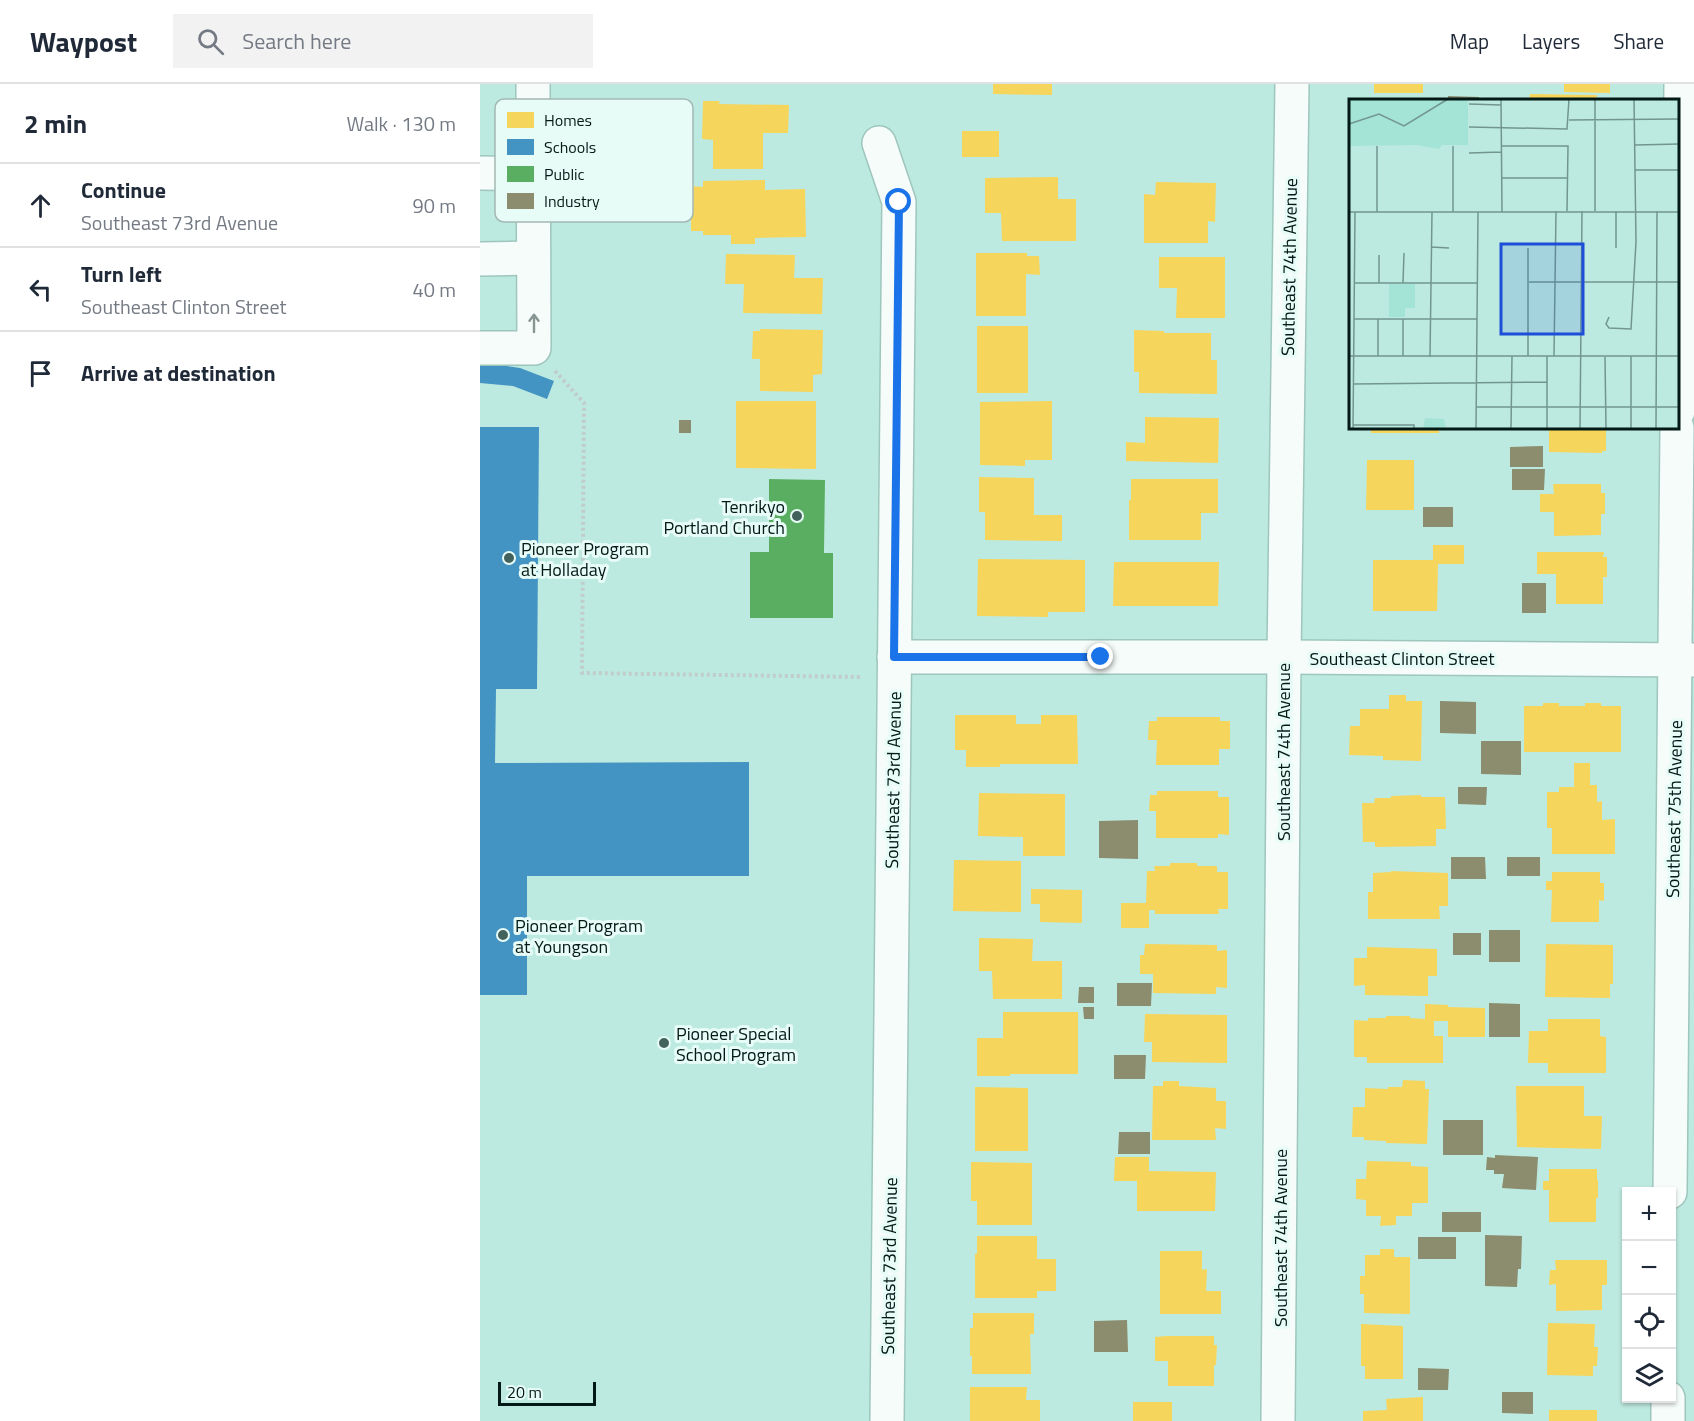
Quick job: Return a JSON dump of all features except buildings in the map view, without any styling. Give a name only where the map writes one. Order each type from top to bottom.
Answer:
[{"type":"street","name":"Southeast 74th Avenue","points":[[1278,1421],[1284,657],[1292,84]]},
{"type":"street","points":[[1679,248],[1681,84]]},
{"type":"street","name":"Southeast 73rd Avenue","points":[[879,143],[899,202],[887,1421]]},
{"type":"street","points":[[480,173],[495,173]]},
{"type":"street","points":[[480,348],[534,348],[533,222]]},
{"type":"street","points":[[480,259],[533,258]]},
{"type":"street","name":"Southeast 75th Avenue","points":[[1670,1187],[1684,660],[1677,429]]},
{"type":"street","name":"Southeast Clinton Street","points":[[894,668],[1284,657],[1684,660]]},
{"type":"street","points":[[1668,1403],[1668,1421]]},
{"type":"path","points":[[534,348],[584,403],[582,673],[894,668]]},
{"type":"place","name":"Tenrikyo Portland Church","points":[[797,516]]},
{"type":"place","name":"Pioneer Program at Holladay","points":[[509,558]]},
{"type":"place","name":"Pioneer Program at Youngson","points":[[503,935]]},
{"type":"place","name":"Pioneer Special School Program","points":[[664,1043]]},
{"type":"route","points":[[899,202],[894,657],[1101,657]]}]
